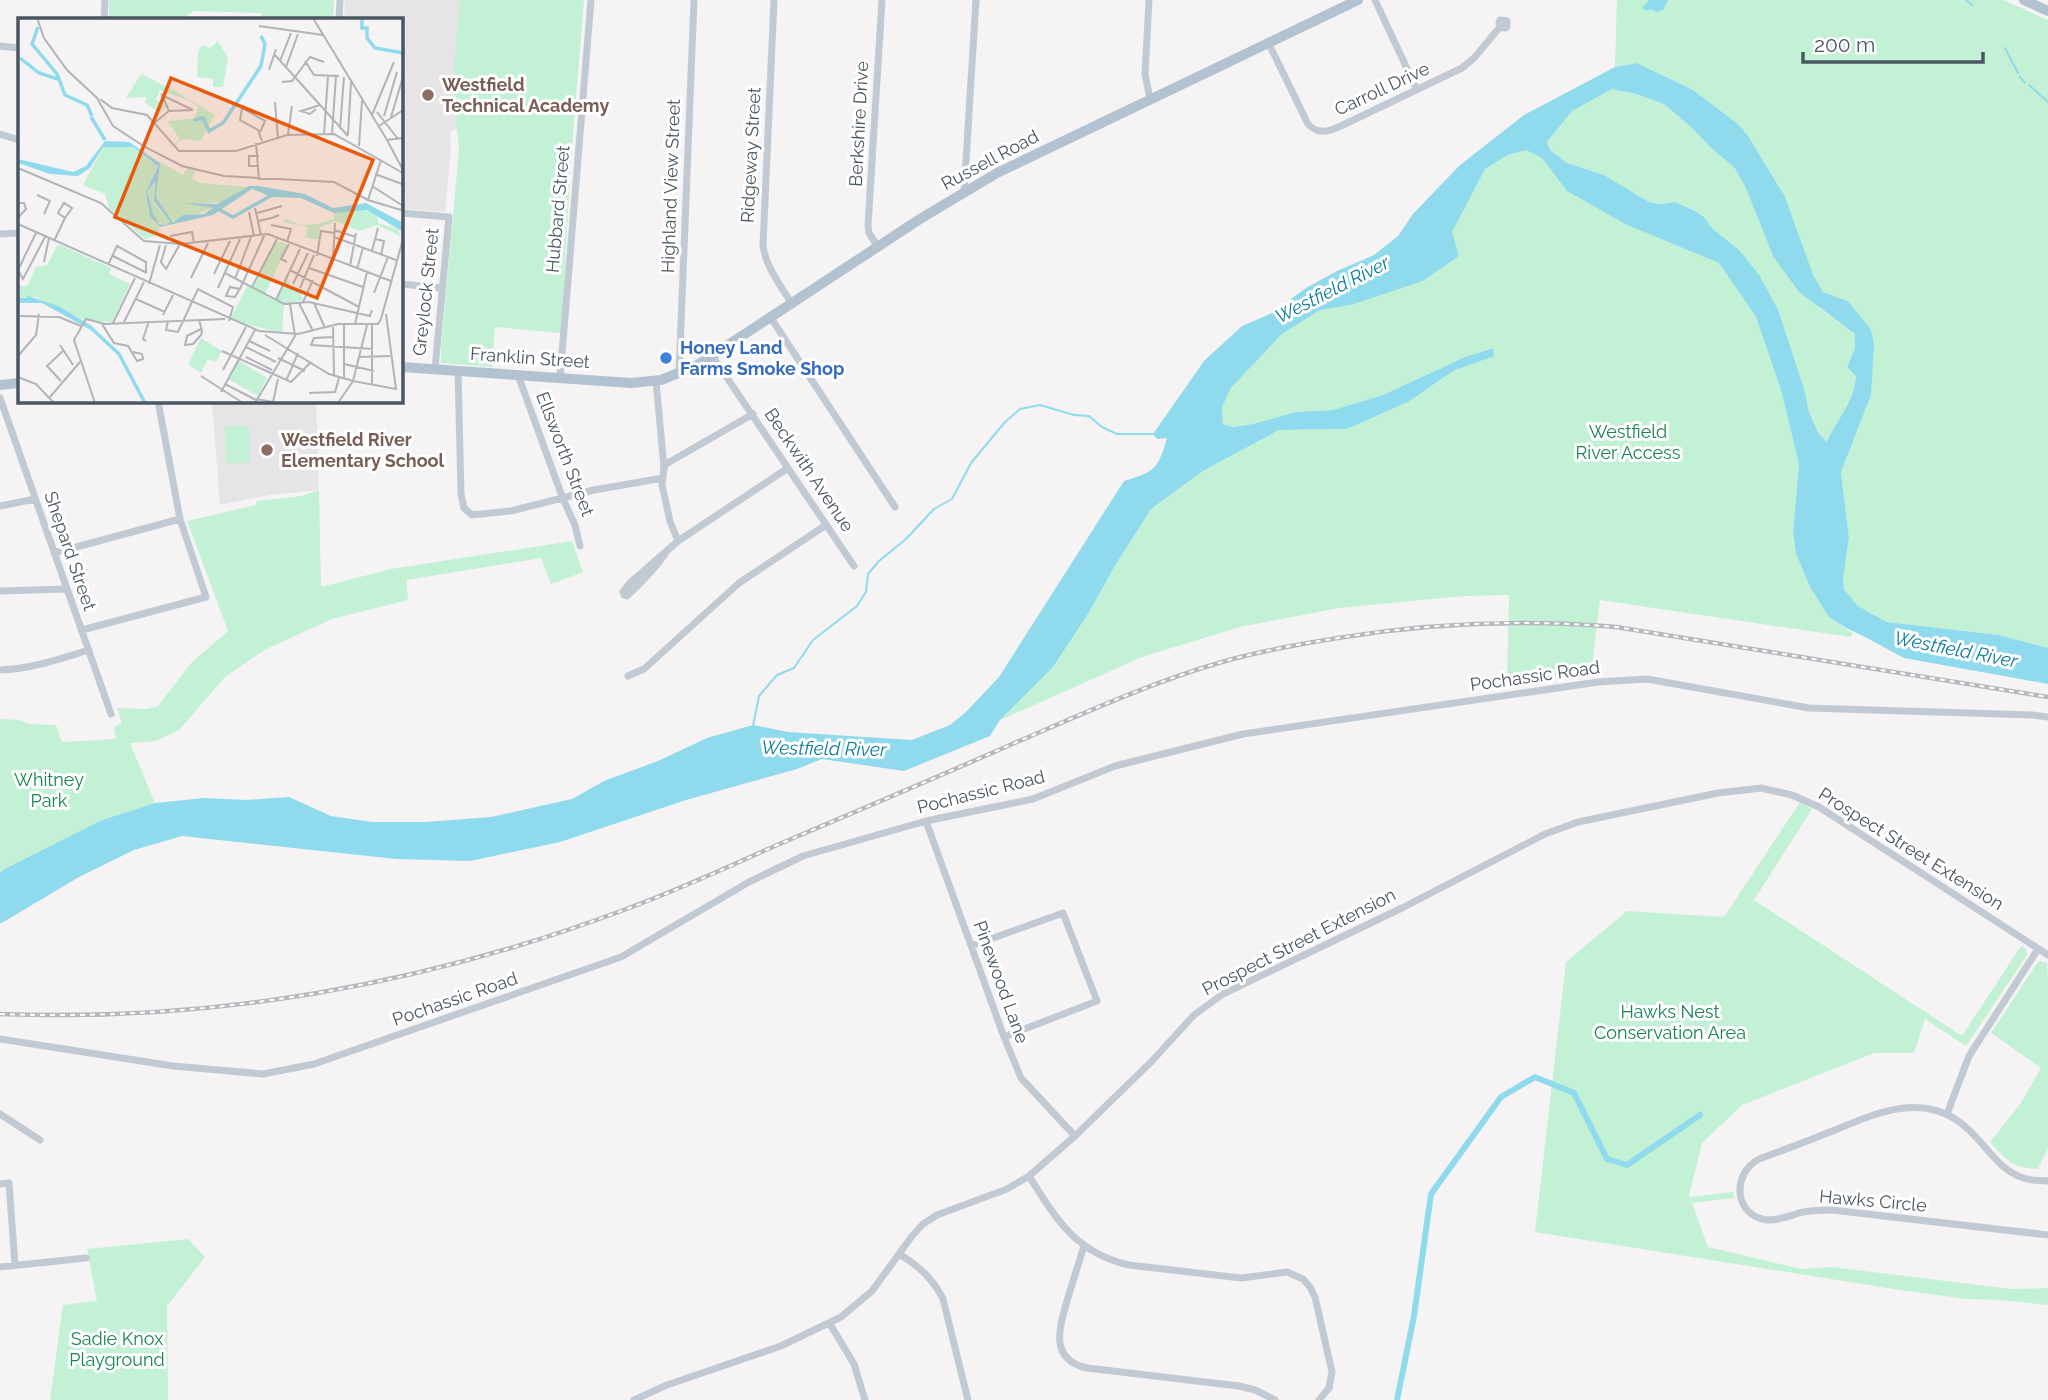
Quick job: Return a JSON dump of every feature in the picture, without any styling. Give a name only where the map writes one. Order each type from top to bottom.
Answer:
[{"type":"main road","name":"Russell Road","points":[[656,381],[679,374],[713,357],[878,247],[1009,167],[1358,0]]},
{"type":"main road","points":[[2024,0],[2048,11]]},
{"type":"main road","name":"Franklin Street","points":[[402,367],[623,383],[656,381]]},
{"type":"main road","points":[[0,385],[18,383]]},
{"type":"street","points":[[104,18],[105,0]]},
{"type":"street","points":[[339,18],[340,0]]},
{"type":"street","name":"Hubbard Street","points":[[560,378],[591,0]]},
{"type":"street","name":"Highland View Street","points":[[679,374],[694,0]]},
{"type":"street","name":"Ridgeway Street","points":[[774,0],[763,245],[772,271],[792,304]]},
{"type":"street","name":"Berkshire Drive","points":[[878,247],[869,233],[868,225],[882,0]]},
{"type":"street","points":[[964,193],[976,0]]},
{"type":"street","points":[[1149,0],[1145,74],[1150,99]]},
{"type":"street","points":[[1375,0],[1417,90]]},
{"type":"street","name":"Carroll Drive","points":[[1268,43],[1306,121],[1310,127],[1325,132],[1457,71],[1470,62],[1500,27]]},
{"type":"street","points":[[0,46],[18,48]]},
{"type":"street","points":[[0,134],[18,140]]},
{"type":"street","name":"Greylock Street","points":[[402,214],[449,217],[435,369]]},
{"type":"street","points":[[0,234],[18,233]]},
{"type":"street","points":[[402,284],[442,288]]},
{"type":"street","points":[[771,318],[895,507]]},
{"type":"street","name":"Beckwith Avenue","points":[[713,357],[854,566]]},
{"type":"street","points":[[458,370],[461,503],[471,515],[511,511],[594,490],[663,478]]},
{"type":"street","name":"Ellsworth Street","points":[[518,375],[575,525],[580,546]]},
{"type":"street","points":[[656,381],[664,468],[662,485],[670,521],[678,541]]},
{"type":"street","name":"Shepard Street","points":[[0,398],[111,714]]},
{"type":"street","points":[[82,631],[206,597],[180,519],[158,402]]},
{"type":"street","points":[[664,468],[666,464],[752,414]]},
{"type":"street","points":[[665,554],[656,568],[633,591],[627,596],[624,595],[623,592],[630,583],[678,541],[788,468]]},
{"type":"street","points":[[0,506],[36,499]]},
{"type":"street","points":[[54,553],[180,519]]},
{"type":"street","points":[[628,676],[644,669],[739,583],[826,525]]},
{"type":"street","points":[[0,591],[67,589]]},
{"type":"street","points":[[0,670],[38,666],[89,650]]},
{"type":"street","name":"Pochassic Road","points":[[0,1039],[173,1066],[263,1074],[314,1065],[621,957],[749,882],[803,856],[926,821],[1033,799],[1115,766],[1243,734],[1598,682],[1647,679],[1809,708],[2048,717]]},
{"type":"street","name":"Prospect Street Extension","points":[[634,1400],[667,1385],[781,1346],[830,1324],[852,1309],[872,1291],[917,1231],[930,1219],[1007,1189],[1030,1176],[1152,1061],[1194,1015],[1223,994],[1545,834],[1578,821],[1714,794],[1761,788],[1792,795],[1819,807],[2048,955]]},
{"type":"street","name":"Pinewood Lane","points":[[926,821],[1021,1078],[1075,1136]]},
{"type":"street","points":[[971,946],[1063,913],[1097,1002],[1004,1037]]},
{"type":"street","points":[[1947,1114],[1969,1056],[2038,949]]},
{"type":"street","name":"Hawks Circle","points":[[2048,1181],[2022,1178],[2006,1170],[1968,1129],[1947,1114],[1920,1108],[1890,1109],[1759,1160],[1743,1174],[1740,1187],[1742,1200],[1753,1214],[1770,1220],[1826,1210],[2048,1235]]},
{"type":"street","points":[[0,1114],[40,1140]]},
{"type":"street","points":[[1030,1176],[1061,1224],[1084,1246],[1101,1256],[1129,1265],[1241,1278],[1287,1272],[1303,1279],[1315,1297],[1332,1371],[1329,1388],[1319,1400]]},
{"type":"street","points":[[0,1184],[9,1183],[15,1265]]},
{"type":"street","points":[[1084,1246],[1059,1331],[1061,1348],[1072,1362],[1087,1368],[1239,1386],[1275,1400]]},
{"type":"street","points":[[899,1254],[923,1270],[943,1299],[968,1400]]},
{"type":"street","points":[[0,1267],[86,1258]]},
{"type":"street","points":[[830,1324],[854,1364],[865,1400]]},
{"type":"shaded area","name":"Westfield Technical Academy","points":[[345,0],[460,0],[457,129],[450,131],[451,149],[445,212],[402,209],[402,18],[344,18]]},
{"type":"shaded area","name":"Westfield River Elementary School","points":[[212,402],[316,402],[319,490],[270,495],[220,505]]},
{"type":"green space","points":[[109,0],[334,0],[333,18],[261,18],[261,13],[194,11],[184,18],[109,18]]},
{"type":"green space","points":[[460,0],[584,0],[561,333],[495,327],[492,367],[441,363],[459,150],[454,70]]},
{"type":"green space","points":[[1617,0],[2003,0],[2048,20],[2048,648],[1999,635],[1887,622],[1858,606],[1844,589],[1849,538],[1841,472],[1871,395],[1848,301],[1823,292],[1693,90],[1637,63],[1615,67]]},
{"type":"green space","points":[[1612,89],[1664,104],[1734,167],[1745,186],[1773,256],[1819,308],[1855,334],[1855,348],[1847,367],[1856,376],[1854,386],[1827,443],[1819,434],[1809,411],[1779,312],[1740,251],[1695,211],[1675,202],[1649,202],[1604,175],[1567,163],[1550,150],[1547,142],[1572,111]]},
{"type":"green space","name":"Westfield River Access","points":[[1526,150],[1542,158],[1567,191],[1625,224],[1719,263],[1756,317],[1781,390],[1799,464],[1793,531],[1796,554],[1810,587],[1829,617],[1853,634],[1850,637],[1600,600],[1591,674],[1507,686],[1509,595],[1463,596],[1339,608],[1240,627],[1142,657],[1000,720],[1053,667],[1151,509],[1203,471],[1279,430],[1347,429],[1408,402],[1453,371],[1493,356],[1492,348],[1465,357],[1383,395],[1333,410],[1296,412],[1233,427],[1223,424],[1222,407],[1231,388],[1282,334],[1320,310],[1351,305],[1423,281],[1459,256],[1451,232],[1485,169],[1508,155]]},
{"type":"green space","points":[[225,426],[249,426],[250,463],[226,463]]},
{"type":"green space","name":"Whitney Park","points":[[319,490],[321,587],[391,569],[572,541],[583,572],[551,584],[541,558],[406,580],[408,600],[332,619],[264,650],[224,678],[179,730],[156,741],[130,743],[155,803],[102,820],[0,873],[0,719],[56,725],[62,742],[116,739],[114,727],[122,723],[117,708],[147,709],[158,706],[192,662],[228,631],[187,521],[256,505],[257,501],[302,496]]},
{"type":"green space","name":"Hawks Nest Conservation Area","points":[[1800,802],[1812,809],[1754,900],[1962,1036],[2021,946],[2026,949],[2027,955],[1966,1046],[1925,1019],[1914,1053],[1874,1053],[1742,1105],[1702,1143],[1689,1195],[1733,1192],[1734,1198],[1692,1203],[1708,1247],[1801,1269],[1831,1267],[2011,1289],[2048,1288],[2048,1305],[1967,1299],[1900,1290],[1535,1232],[1566,962],[1627,911],[1724,917]]},
{"type":"green space","points":[[2037,963],[2047,963],[2048,984],[2048,1148],[2038,1169],[2011,1162],[1990,1142],[2021,1103],[2041,1068],[1991,1033]]},
{"type":"green space","name":"Sadie Knox Playground","points":[[188,1239],[205,1257],[167,1306],[168,1400],[50,1400],[63,1305],[97,1301],[87,1249]]},
{"type":"water","points":[[1649,0],[1668,0],[1663,10],[1657,12],[1642,8]]},
{"type":"water","name":"Westfield River","points":[[1637,63],[1693,90],[1739,125],[1785,197],[1813,275],[1823,292],[1848,301],[1871,330],[1874,344],[1871,395],[1841,472],[1849,538],[1844,589],[1858,606],[1887,622],[1999,635],[2048,648],[2048,684],[1904,658],[1829,617],[1810,587],[1796,554],[1793,531],[1799,464],[1781,390],[1756,317],[1719,263],[1625,224],[1567,191],[1542,158],[1526,150],[1508,155],[1485,169],[1452,232],[1459,256],[1423,281],[1351,305],[1320,310],[1282,334],[1231,388],[1222,407],[1223,424],[1233,427],[1296,412],[1333,410],[1383,395],[1465,357],[1493,348],[1494,356],[1453,371],[1408,402],[1347,429],[1279,430],[1203,471],[1151,509],[1053,667],[1000,720],[990,736],[904,771],[822,759],[560,842],[470,861],[396,859],[182,836],[134,850],[79,877],[0,924],[0,873],[3,870],[102,820],[155,803],[204,798],[247,800],[289,797],[331,816],[372,822],[425,822],[491,817],[572,799],[604,781],[658,761],[707,738],[753,725],[788,732],[912,740],[950,725],[999,677],[1124,481],[1149,472],[1158,463],[1167,438],[1157,439],[1153,434],[1204,361],[1242,326],[1272,313],[1306,288],[1337,271],[1374,255],[1398,236],[1413,214],[1459,166],[1524,115],[1615,67]],"holes":[[[1612,89],[1664,104],[1734,167],[1745,186],[1773,256],[1799,292],[1855,334],[1855,348],[1847,367],[1856,376],[1855,385],[1849,402],[1827,442],[1819,434],[1809,412],[1779,312],[1760,276],[1740,251],[1695,211],[1675,202],[1649,202],[1604,175],[1567,163],[1550,150],[1547,142],[1572,111]]]},
{"type":"waterway","points":[[1966,0],[1972,5]]},
{"type":"waterway","points":[[2005,48],[2018,73]]},
{"type":"waterway","points":[[2020,77],[2025,83]]},
{"type":"waterway","points":[[2029,85],[2048,102]]},
{"type":"waterway","points":[[753,726],[759,696],[777,675],[794,668],[813,640],[857,606],[866,592],[868,574],[934,509],[952,499],[971,463],[1005,422],[1020,409],[1040,405],[1074,415],[1089,416],[1102,427],[1117,434],[1153,434]]},
{"type":"waterway","points":[[1397,1400],[1414,1316],[1431,1194],[1501,1097],[1535,1077],[1574,1093],[1607,1159],[1627,1165],[1700,1115]]},
{"type":"railway","points":[[0,1014],[159,1012],[237,1004],[316,993],[470,959],[546,937],[661,896],[1089,711],[1168,680],[1251,654],[1338,638],[1477,624],[1546,623],[1616,627],[2048,697]]},
{"type":"place","name":"Westfield Technical Academy","points":[[428,95]]},
{"type":"place","name":"Honey Land Farms Smoke Shop","points":[[666,358]]},
{"type":"place","name":"Westfield River Elementary School","points":[[267,450]]}]
